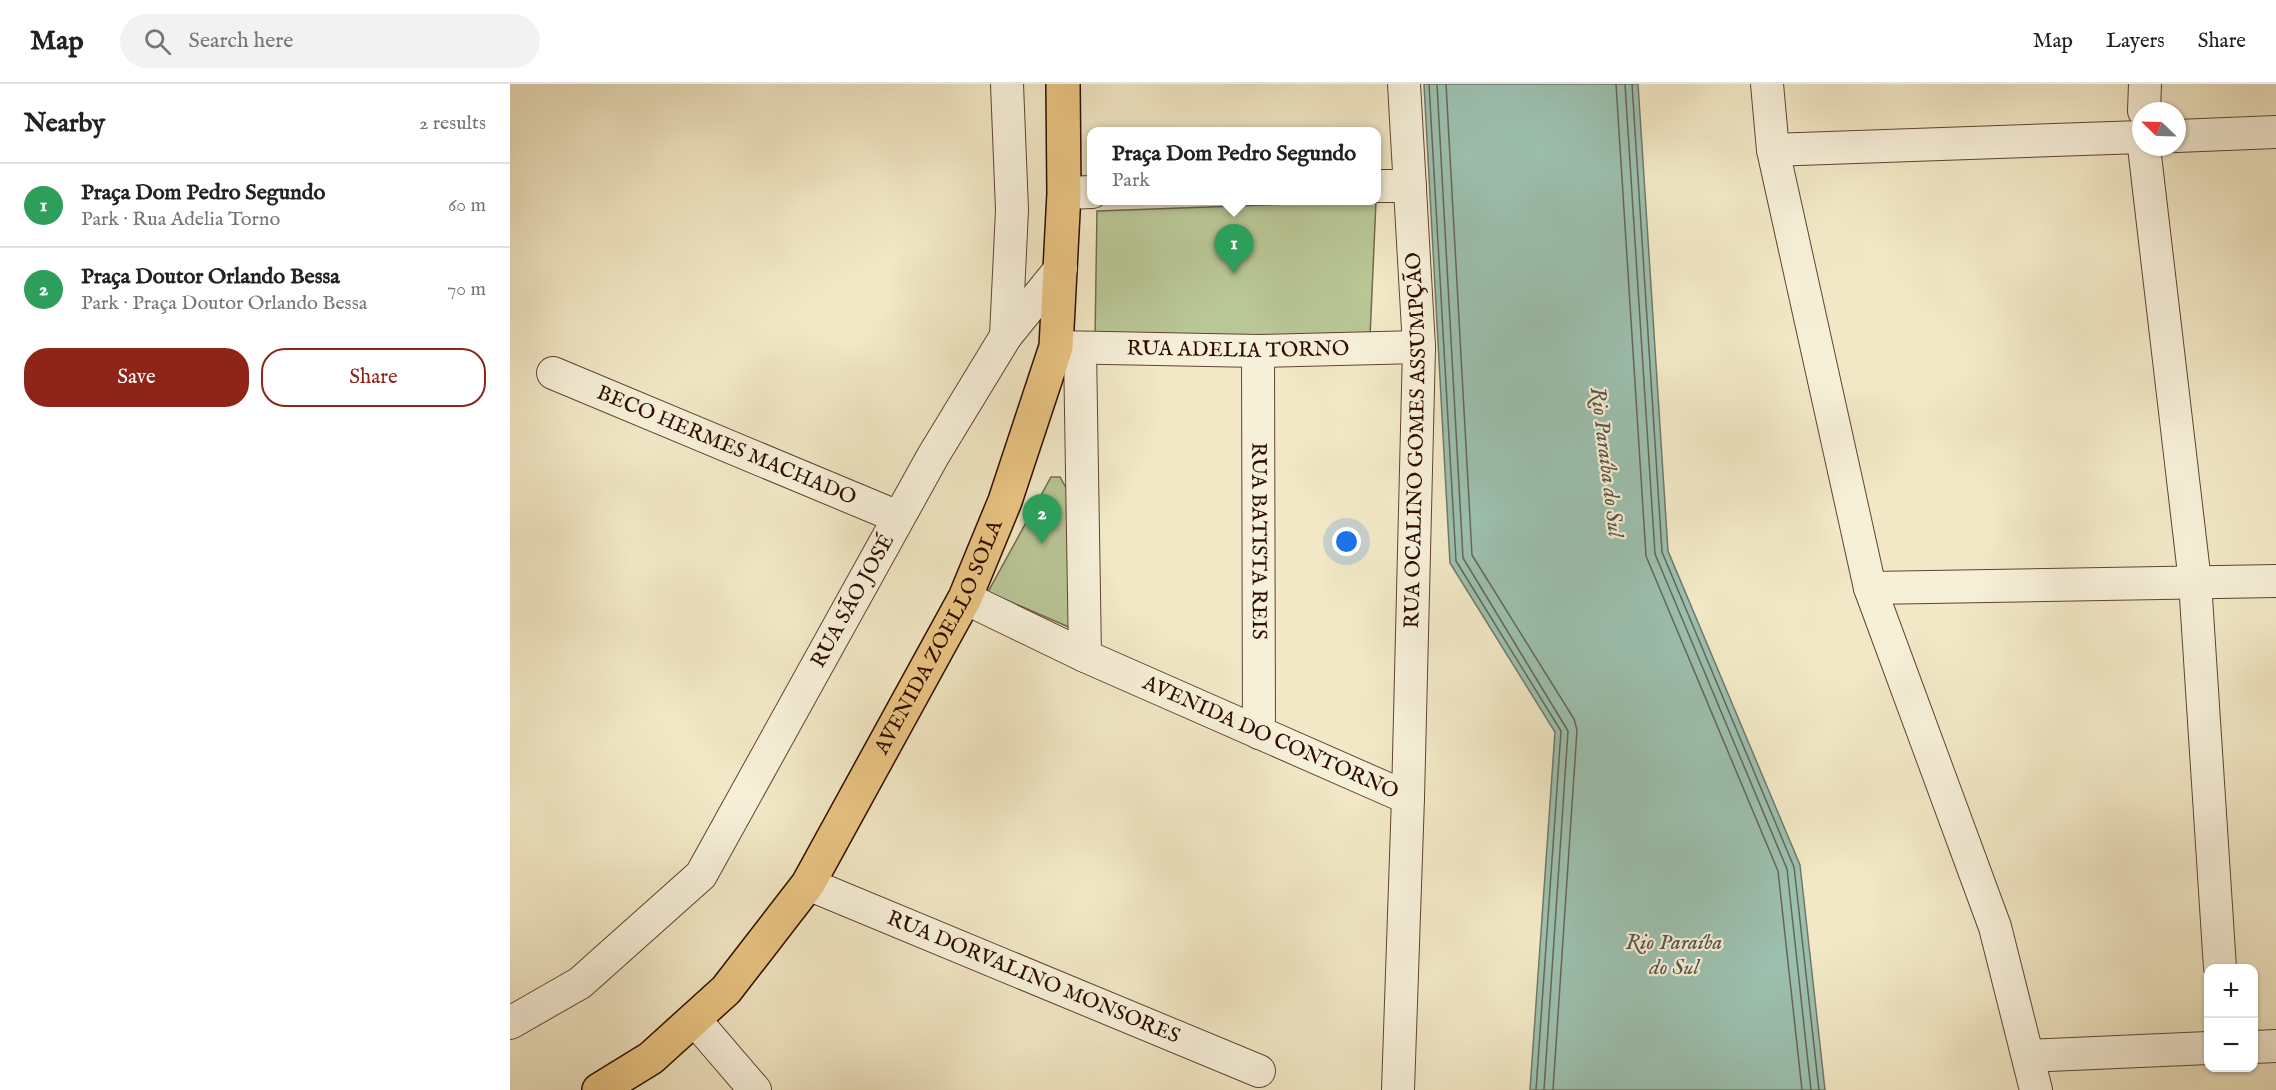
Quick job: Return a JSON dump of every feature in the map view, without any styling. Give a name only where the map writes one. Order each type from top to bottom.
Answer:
[{"type":"main road","name":"AVENIDA ZOELLO SOLA","points":[[599,1090],[651,1058],[726,990],[808,884],[965,598],[1068,348],[1061,268],[1078,193],[1063,84]]},
{"type":"street","name":"RUA SÃO JOSÉ","points":[[510,1023],[580,983],[701,875],[898,517],[1006,336],[1012,210],[1007,84]]},
{"type":"street","name":"RUA OCALINO GOMES ASSUMPÇÃO","points":[[1404,84],[1419,347],[1408,798]]},
{"type":"street","points":[[1767,84],[1773,150],[1870,588],[1995,927],[2036,1090]]},
{"type":"street","points":[[2144,102],[2145,84]]},
{"type":"street","points":[[2186,136],[2276,132]]},
{"type":"street","points":[[1773,150],[2132,137]]},
{"type":"street","points":[[2145,156],[2195,582],[2220,964]]},
{"type":"street","points":[[1381,186],[1410,186]]},
{"type":"street","points":[[1006,336],[1061,268]]},
{"type":"street","name":"RUA ADELIA TORNO","points":[[1068,348],[1258,351],[1419,347]]},
{"type":"street","points":[[1068,348],[1085,656]]},
{"type":"street","name":"RUA BATISTA REIS","points":[[1258,351],[1259,733]]},
{"type":"street","name":"BECO HERMES MACHADO","points":[[554,373],[898,517]]},
{"type":"street","points":[[1870,588],[2276,581]]},
{"type":"street","name":"AVENIDA DO CONTORNO","points":[[965,598],[1085,656],[1408,798],[1398,1090]]},
{"type":"street","name":"RUA DORVALINO MONSORES","points":[[808,884],[1258,1071]]},
{"type":"street","points":[[694,1019],[755,1090]]},
{"type":"street","points":[[2258,1047],[2276,1046]]},
{"type":"street","points":[[2028,1056],[2204,1048]]},
{"type":"shaded area","points":[[1264,205],[1376,205],[1370,337],[1095,338],[1097,211]]},
{"type":"shaded area","points":[[1051,477],[1060,477],[1070,495],[1071,628],[988,592]]},
{"type":"water","name":"Rio Paraíba do Sul","points":[[1424,84],[1638,84],[1668,551],[1800,865],[1825,1090],[1530,1090],[1555,732],[1450,563]]},
{"type":"place","name":"Praça Dom Pedro Segundo","points":[[1234,274]]},
{"type":"place","name":"Praça Doutor Orlando Bessa","points":[[1042,544]]}]
